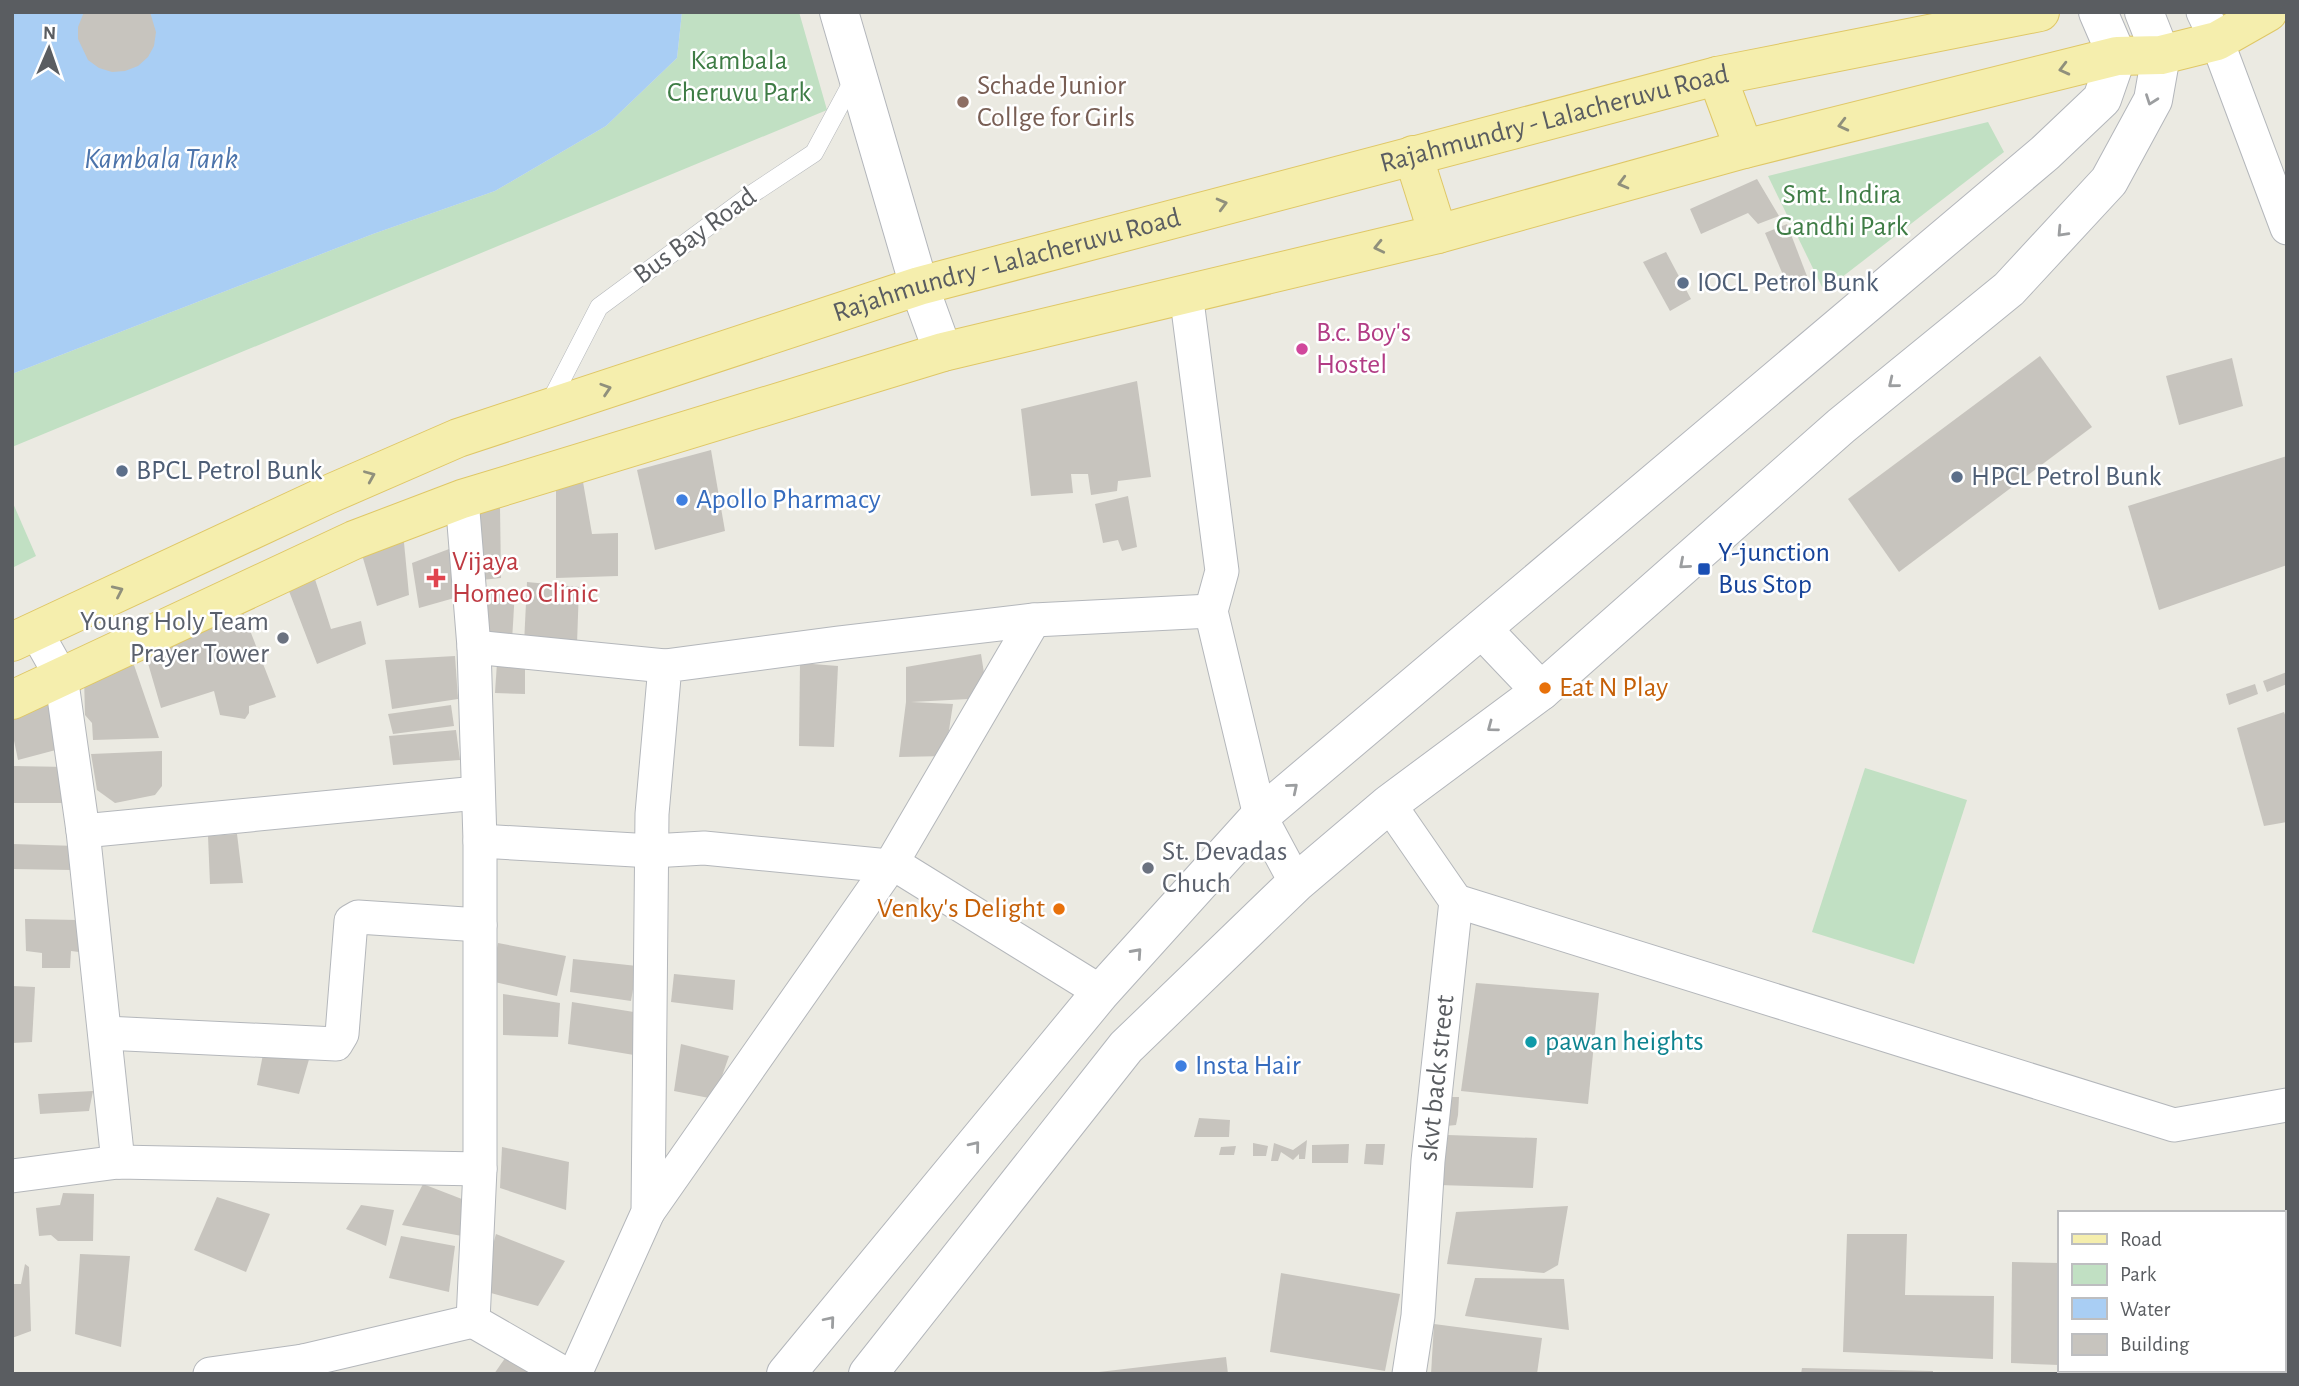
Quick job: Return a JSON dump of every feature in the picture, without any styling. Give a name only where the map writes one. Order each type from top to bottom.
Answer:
[{"type":"main road","name":"Rajahmundry - Lalacheruvu Road","points":[[24,636],[327,495],[458,438],[919,286],[1717,76],[2040,12]]},
{"type":"main road","points":[[12,700],[354,540],[462,499],[943,352],[1438,234],[1744,149],[2117,56],[2161,55],[2210,27],[2268,12]]},
{"type":"main road","points":[[1717,76],[1744,149]]},
{"type":"main road","points":[[1413,155],[1438,234]]},
{"type":"main road","points":[[327,495],[354,540]]},
{"type":"street","points":[[839,12],[919,286],[943,352]]},
{"type":"street","points":[[786,1374],[1101,992],[1260,816],[2045,153],[2102,99],[2117,56],[2098,12]]},
{"type":"street","points":[[868,1374],[1126,1047],[1296,883],[1389,804],[1541,691],[1841,426],[2009,289],[2109,181],[2153,100],[2161,55],[2144,12]]},
{"type":"street","points":[[2210,27],[2287,228]]},
{"type":"street","points":[[1185,293],[1222,571],[1211,611],[1260,816],[1296,883]]},
{"type":"street","points":[[462,499],[474,646],[480,841],[480,1169],[473,1321]]},
{"type":"street","points":[[474,646],[665,666],[1034,620],[1211,611]]},
{"type":"street","points":[[575,1374],[648,1212],[890,866],[1034,620]]},
{"type":"street","points":[[1482,628],[1541,691]]},
{"type":"street","points":[[24,636],[61,676],[83,831],[118,1163]]},
{"type":"street","points":[[648,1212],[652,814],[665,666]]},
{"type":"street","points":[[83,831],[477,793]]},
{"type":"street","points":[[1389,804],[1456,901],[2174,1125],[2287,1105]]},
{"type":"street","points":[[480,841],[652,850],[704,848],[899,867],[1101,992]]},
{"type":"street","name":"skvt back street","points":[[1409,1374],[1418,1316],[1428,1161],[1456,901]]},
{"type":"street","points":[[105,1033],[337,1044],[342,1034],[351,921],[358,917],[480,925]]},
{"type":"street","points":[[12,1176],[118,1163],[480,1169]]},
{"type":"street","points":[[210,1374],[305,1367],[473,1321],[565,1374]]},
{"type":"lane","name":"Bus Bay Road","points":[[546,409],[599,307],[752,194],[814,153],[857,74]]},
{"type":"green space","name":"Kambala Cheruvu Park","points":[[682,12],[799,12],[827,110],[12,447],[12,374],[373,234],[495,191],[606,126],[677,58]]},
{"type":"green space","name":"Smt. Indira Gandhi Park","points":[[1988,122],[2004,152],[1824,291],[1768,176]]},
{"type":"green space","points":[[12,501],[36,556],[12,568]]},
{"type":"green space","points":[[1865,768],[1967,800],[1914,964],[1812,932]]},
{"type":"water","name":"Kambala Tank","points":[[12,12],[682,12],[677,58],[606,126],[495,191],[373,234],[12,374]]},
{"type":"building","points":[[84,12],[150,12],[156,32],[154,46],[148,57],[138,66],[125,71],[112,72],[99,68],[88,60],[78,39],[78,27]]},
{"type":"building","points":[[1757,179],[1779,216],[1758,224],[1748,213],[1701,234],[1690,209]]},
{"type":"building","points":[[1787,224],[1810,284],[1790,291],[1765,233]]},
{"type":"building","points":[[1666,252],[1691,299],[1670,311],[1643,262]]},
{"type":"building","points":[[2040,356],[2092,427],[1899,572],[1848,499]]},
{"type":"building","points":[[2232,358],[2243,406],[2179,425],[2166,376]]},
{"type":"building","points":[[1137,381],[1151,477],[1118,481],[1117,491],[1091,495],[1088,474],[1071,474],[1073,493],[1031,496],[1021,409]]},
{"type":"building","name":"Apollo Pharmacy","points":[[711,450],[725,531],[655,550],[637,470]]},
{"type":"building","points":[[2287,456],[2287,565],[2159,610],[2128,506]]},
{"type":"building","points":[[582,476],[592,534],[618,533],[618,576],[556,578],[556,484]]},
{"type":"building","points":[[1128,496],[1137,547],[1122,551],[1118,540],[1103,543],[1095,504]]},
{"type":"building","points":[[474,506],[500,507],[501,578],[481,580]]},
{"type":"building","points":[[403,532],[409,595],[377,606],[360,548]]},
{"type":"building","points":[[457,546],[465,595],[419,608],[412,563]]},
{"type":"building","points":[[313,573],[331,629],[361,621],[366,644],[317,664],[287,586]]},
{"type":"building","points":[[527,582],[579,587],[577,644],[524,644]]},
{"type":"building","points":[[487,591],[515,591],[512,640],[488,639]]},
{"type":"building","points":[[242,610],[276,697],[249,706],[245,719],[220,715],[214,691],[161,708],[145,653]]},
{"type":"building","points":[[981,654],[988,698],[911,702],[953,704],[945,756],[899,757],[906,702],[906,667]]},
{"type":"building","points":[[455,656],[458,699],[392,709],[385,660]]},
{"type":"building","points":[[525,660],[525,694],[495,693],[497,662]]},
{"type":"building","points":[[800,663],[838,666],[834,747],[799,746]]},
{"type":"building","points":[[134,665],[159,738],[93,740],[92,723],[85,715],[84,677]]},
{"type":"building","points":[[2287,672],[2287,684],[2267,692],[2263,681]]},
{"type":"building","points":[[2255,684],[2258,694],[2229,705],[2226,694]]},
{"type":"building","points":[[54,689],[67,747],[18,760],[12,731],[12,709]]},
{"type":"building","points":[[451,705],[454,726],[393,734],[388,714]]},
{"type":"building","points":[[2284,712],[2287,720],[2287,822],[2264,826],[2237,728]]},
{"type":"building","points":[[456,730],[460,760],[393,765],[389,736]]},
{"type":"building","points":[[162,751],[162,786],[155,795],[115,803],[97,790],[91,754]]},
{"type":"building","points":[[12,766],[68,767],[67,803],[12,803]]},
{"type":"building","points":[[237,834],[243,883],[210,884],[208,836]]},
{"type":"building","points":[[12,844],[77,846],[72,870],[12,869]]},
{"type":"building","points":[[25,919],[79,920],[79,952],[71,951],[70,968],[42,968],[42,953],[26,951]]},
{"type":"building","points":[[498,943],[566,956],[557,996],[490,981]]},
{"type":"building","points":[[573,959],[637,966],[631,1001],[570,992]]},
{"type":"building","points":[[674,974],[735,980],[733,1010],[671,1002]]},
{"type":"building","name":"pawan heights","points":[[1476,983],[1599,993],[1588,1104],[1461,1091]]},
{"type":"building","points":[[12,986],[35,987],[32,1042],[12,1043]]},
{"type":"building","points":[[503,994],[560,1003],[558,1037],[503,1035]]},
{"type":"building","points":[[572,1002],[640,1013],[634,1055],[568,1044]]},
{"type":"building","points":[[265,1044],[312,1049],[299,1094],[257,1085]]},
{"type":"building","points":[[681,1044],[729,1056],[714,1099],[674,1091]]},
{"type":"building","points":[[93,1091],[89,1111],[40,1114],[38,1094]]},
{"type":"building","points":[[1450,1097],[1459,1097],[1458,1115],[1456,1125],[1446,1126]]},
{"type":"building","points":[[1199,1118],[1230,1120],[1229,1137],[1194,1137]]},
{"type":"building","points":[[1448,1135],[1537,1138],[1533,1188],[1439,1185]]},
{"type":"building","points":[[1307,1140],[1305,1159],[1299,1159],[1299,1154],[1293,1160],[1281,1152],[1278,1161],[1271,1161],[1274,1143],[1293,1150]]},
{"type":"building","points":[[1253,1143],[1268,1146],[1266,1156],[1253,1156]]},
{"type":"building","points":[[1349,1144],[1348,1163],[1312,1163],[1312,1145]]},
{"type":"building","points":[[1366,1144],[1385,1144],[1383,1165],[1364,1164]]},
{"type":"building","points":[[1236,1146],[1234,1155],[1219,1155],[1221,1147]]},
{"type":"building","points":[[502,1147],[569,1162],[566,1210],[500,1188]]},
{"type":"building","points":[[423,1184],[467,1201],[462,1236],[402,1225]]},
{"type":"building","points":[[63,1193],[94,1194],[93,1241],[58,1241],[51,1235],[39,1236],[36,1208],[60,1205]]},
{"type":"building","points":[[217,1197],[270,1214],[246,1272],[194,1250]]},
{"type":"building","points":[[361,1205],[394,1210],[386,1246],[346,1229]]},
{"type":"building","points":[[1568,1206],[1558,1265],[1544,1273],[1447,1264],[1456,1212]]},
{"type":"building","points":[[496,1234],[565,1261],[538,1306],[480,1290]]},
{"type":"building","points":[[1847,1234],[1907,1234],[1905,1295],[1994,1296],[1993,1359],[1843,1352]]},
{"type":"building","points":[[401,1236],[455,1246],[449,1292],[389,1278]]},
{"type":"building","points":[[80,1254],[130,1256],[121,1347],[75,1334]]},
{"type":"building","points":[[2012,1262],[2058,1263],[2058,1365],[2011,1363]]},
{"type":"building","points":[[25,1264],[29,1267],[31,1331],[12,1338],[12,1284],[21,1284]]},
{"type":"building","points":[[1281,1273],[1400,1294],[1385,1371],[1270,1352]]},
{"type":"building","points":[[1475,1278],[1564,1279],[1569,1330],[1465,1316]]},
{"type":"building","points":[[2285,1282],[2287,1282],[2285,1360]]},
{"type":"building","points":[[1434,1324],[1542,1338],[1537,1374],[1431,1374]]},
{"type":"building","points":[[512,1348],[548,1374],[494,1374]]},
{"type":"building","points":[[1226,1357],[1228,1374],[1099,1374],[1099,1372]]},
{"type":"building","points":[[1802,1368],[1933,1371],[1933,1374],[1801,1374]]},
{"type":"place","name":"Schade Junior Collge for Girls","points":[[963,102]]},
{"type":"place","name":"IOCL Petrol Bunk","points":[[1683,283]]},
{"type":"place","name":"B.c. Boy's Hostel","points":[[1302,349]]},
{"type":"place","name":"BPCL Petrol Bunk","points":[[122,471]]},
{"type":"place","name":"HPCL Petrol Bunk","points":[[1957,477]]},
{"type":"place","name":"Apollo Pharmacy","points":[[682,500]]},
{"type":"place","name":"Y-junction Bus Stop","points":[[1704,569]]},
{"type":"place","name":"Vijaya Homeo Clinic","points":[[436,578]]},
{"type":"place","name":"Young Holy Team Prayer Tower","points":[[283,638]]},
{"type":"place","name":"Eat N Play","points":[[1545,688]]},
{"type":"place","name":"St. Devadas Chuch","points":[[1148,868]]},
{"type":"place","name":"Venky's Delight","points":[[1059,909]]},
{"type":"place","name":"pawan heights","points":[[1531,1042]]},
{"type":"place","name":"Insta Hair","points":[[1181,1066]]}]
